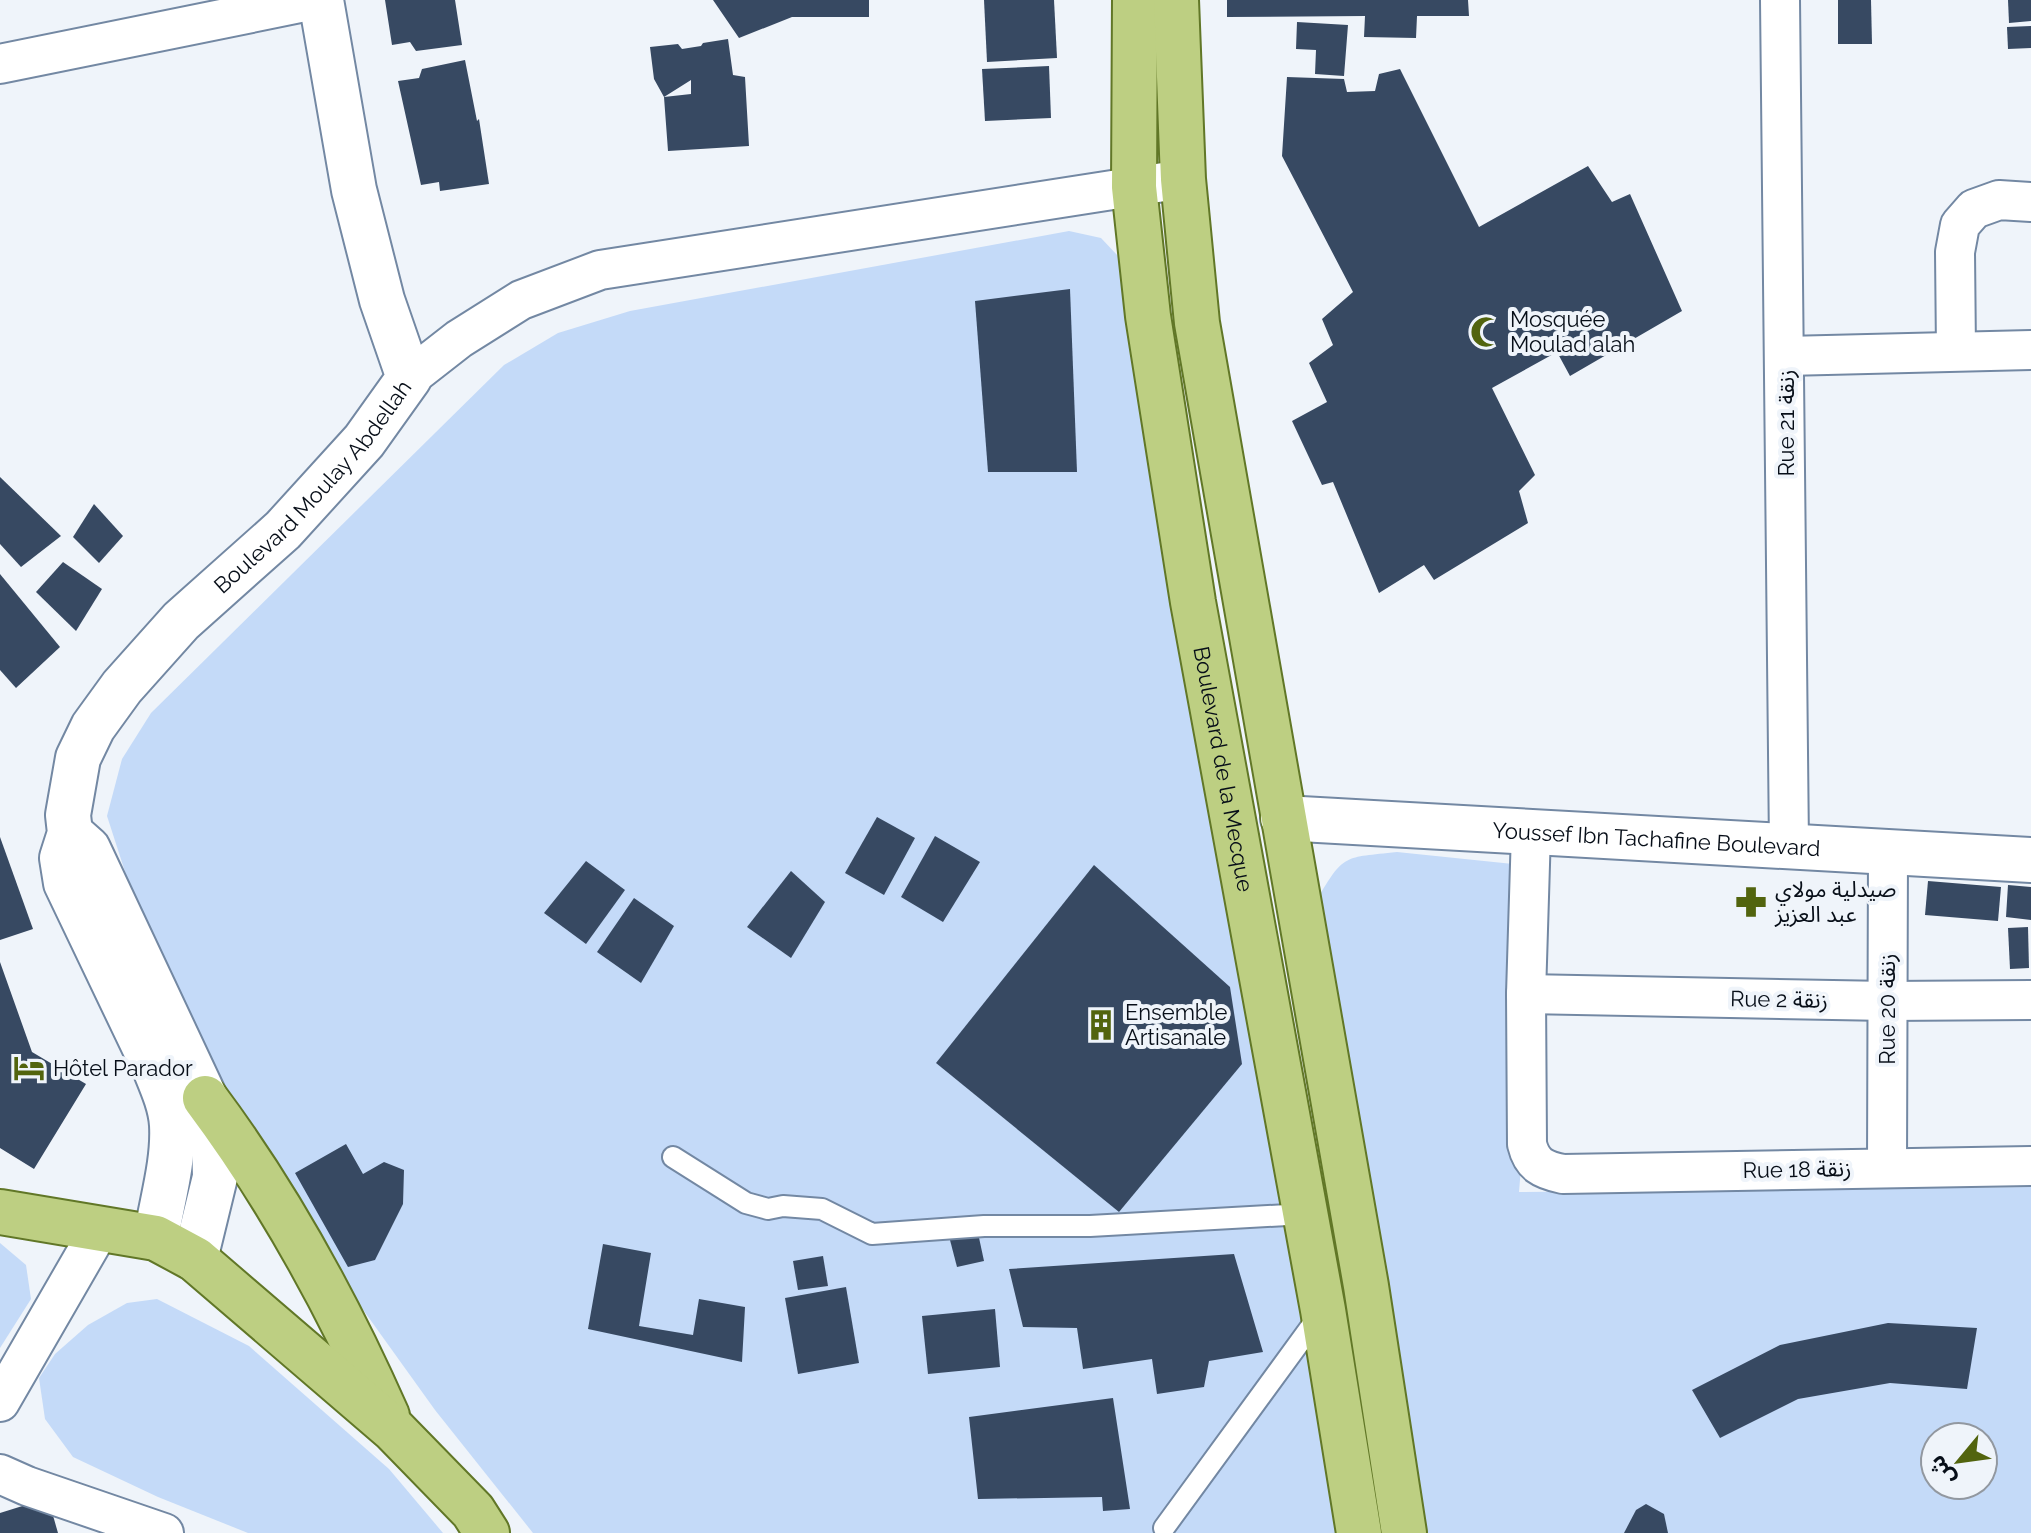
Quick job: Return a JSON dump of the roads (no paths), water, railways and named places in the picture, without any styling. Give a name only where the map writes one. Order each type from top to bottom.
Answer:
[{"type":"main road","name":"Boulevard Moulay Abdellah","points":[[145,1011],[88,849],[70,833],[68,815],[78,758],[93,727],[115,697],[181,621],[283,530],[364,441],[409,378],[382,300],[354,190],[318,0]]},
{"type":"main road","name":"Boulevard de la Mecque","points":[[1135,0],[1134,187],[1146,302],[1193,602],[1323,1310],[1359,1533]]},
{"type":"main road","points":[[1176,0],[1183,179],[1197,323],[1366,1286],[1404,1533]]},
{"type":"main road","points":[[1225,779],[1275,772]]},
{"type":"main road","name":"Youssef Ibn Tachafine Boulevard","points":[[1286,834],[1531,832],[2031,860]]},
{"type":"main road","points":[[1239,857],[1286,834]]},
{"type":"main road","points":[[145,1011],[243,1149],[290,1223],[358,1349],[393,1429]]},
{"type":"main road","points":[[145,1011],[156,1071],[172,1124],[170,1159],[156,1238]]},
{"type":"main road","points":[[195,1259],[215,1177],[214,1138],[205,1098]]},
{"type":"main road","points":[[0,1212],[156,1238],[195,1259],[393,1429],[473,1511],[487,1533]]},
{"type":"street","points":[[0,64],[318,0]]},
{"type":"street","name":"Rue 21 زنقة","points":[[1780,0],[1789,846]]},
{"type":"street","points":[[409,378],[459,339],[521,300],[600,270],[1183,179]]},
{"type":"street","points":[[1956,351],[1955,252],[1960,225],[1974,209],[1999,200],[2031,202]]},
{"type":"street","points":[[1786,356],[2031,350]]},
{"type":"street","points":[[1526,994],[1531,832]]},
{"type":"street","name":"Rue 20 زنقة","points":[[1887,1167],[1888,852]]},
{"type":"street","name":"Rue 2 زنقة","points":[[1526,994],[1887,1001],[2031,1000]]},
{"type":"street","name":"Rue 18 زنقة","points":[[1526,994],[1527,1144],[1535,1164],[1546,1171],[1563,1174],[2031,1166]]},
{"type":"street","points":[[0,1402],[101,1227]]},
{"type":"street","points":[[0,1474],[164,1533]]},
{"type":"lane","points":[[673,1157],[746,1203],[768,1209],[783,1206],[822,1209],[872,1234],[984,1226],[1090,1226],[1305,1214]]},
{"type":"lane","points":[[1164,1528],[1323,1310]]},
{"type":"place","name":"Mosquée Moulad alah","points":[[1486,332]]},
{"type":"place","name":"صيدلية مولاي عبد العزيز","points":[[1751,902]]},
{"type":"place","name":"Ensemble Artisanale","points":[[1101,1025]]},
{"type":"place","name":"Hôtel Parador","points":[[29,1068]]}]
